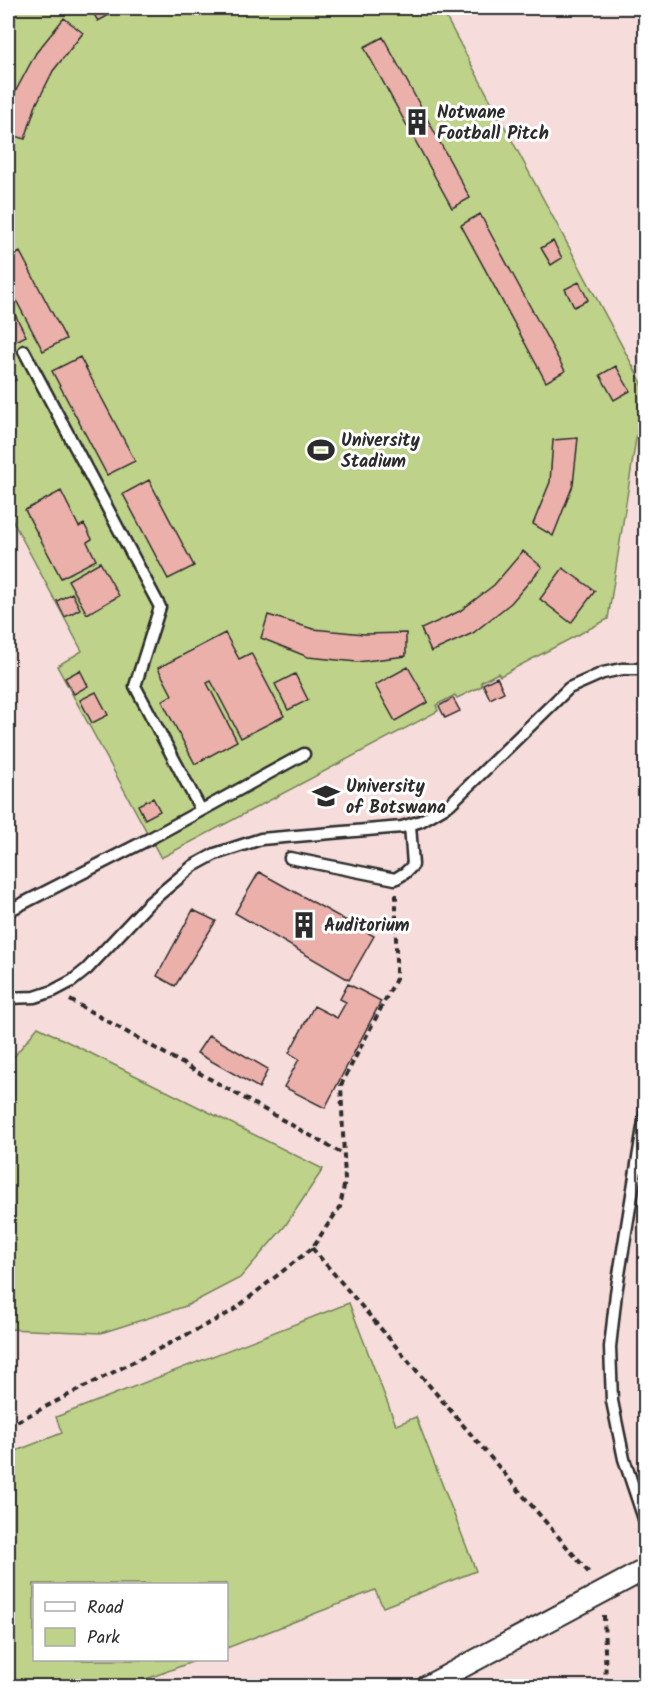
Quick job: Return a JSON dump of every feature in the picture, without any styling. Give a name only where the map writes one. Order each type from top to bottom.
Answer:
[{"type":"street","points":[[427,1686],[645,1569]]},
{"type":"lane","points":[[24,351],[160,607],[135,686],[201,810]]},
{"type":"lane","points":[[8,998],[35,997],[72,981],[87,969],[148,904],[193,866],[215,854],[261,839],[411,825],[450,804],[569,688],[603,673],[622,669],[645,669]]},
{"type":"lane","points":[[8,911],[151,838],[304,754]]},
{"type":"lane","points":[[290,858],[395,879],[413,865],[411,825]]},
{"type":"lane","points":[[645,1109],[616,1293],[610,1347],[612,1401],[624,1459],[645,1525]]},
{"type":"path","points":[[8,1426],[231,1312],[312,1248],[340,1207],[345,1180],[341,1085],[396,979],[395,879]]},
{"type":"path","points":[[53,991],[344,1154]]},
{"type":"path","points":[[312,1248],[605,1592],[606,1686]]},
{"type":"shaded area","name":"University of Botswana","points":[[8,8],[645,8],[645,1686],[8,1686]]},
{"type":"green space","name":"University Stadium","points":[[8,8],[441,8],[644,387],[608,619],[500,676],[498,673],[481,682],[482,686],[457,698],[455,695],[436,705],[438,711],[161,858],[57,666],[82,651],[8,512]]},
{"type":"green space","points":[[38,1027],[323,1169],[285,1226],[240,1278],[186,1306],[101,1333],[8,1329],[8,1064]]},
{"type":"green space","points":[[349,1303],[396,1425],[416,1417],[476,1571],[383,1607],[375,1590],[228,1648],[228,1583],[33,1583],[33,1661],[194,1661],[128,1686],[8,1686],[8,1454],[62,1433],[56,1417]]},
{"type":"building","points":[[90,8],[122,8],[98,21]]},
{"type":"building","points":[[64,18],[83,33],[53,71],[36,105],[25,139],[8,134],[8,114],[13,96],[36,53]]},
{"type":"building","name":"Notwane Football Pitch","points":[[383,37],[470,198],[452,208],[364,47]]},
{"type":"building","points":[[480,214],[565,371],[546,382],[461,225]]},
{"type":"building","points":[[553,241],[562,258],[551,265],[541,248]]},
{"type":"building","points":[[20,252],[66,339],[43,351],[8,285],[8,259]]},
{"type":"building","points":[[579,282],[588,300],[574,307],[565,289]]},
{"type":"building","points":[[8,301],[26,336],[8,345]]},
{"type":"building","points":[[80,357],[135,461],[107,475],[52,371]]},
{"type":"building","points":[[8,365],[16,380],[8,384]]},
{"type":"building","points":[[616,366],[630,391],[614,400],[600,375]]},
{"type":"building","points":[[578,438],[573,485],[553,536],[533,524],[550,482],[553,440]]},
{"type":"building","points":[[149,480],[194,566],[168,579],[123,494]]},
{"type":"building","points":[[61,491],[79,527],[84,524],[92,539],[87,542],[96,560],[61,578],[25,510]]},
{"type":"building","points":[[523,551],[542,567],[511,603],[473,633],[431,652],[421,629],[460,611],[494,585]]},
{"type":"building","points":[[100,562],[119,596],[87,614],[68,580]]},
{"type":"building","points":[[563,568],[595,591],[571,623],[540,599]]},
{"type":"building","points":[[72,593],[80,609],[65,617],[57,601]]},
{"type":"building","points":[[268,615],[313,629],[364,634],[406,633],[406,656],[357,662],[308,657],[261,638]]},
{"type":"building","points":[[225,633],[239,659],[251,653],[284,716],[241,738],[211,681],[207,683],[237,741],[195,764],[162,701],[172,695],[158,668]]},
{"type":"building","points":[[408,667],[428,702],[395,721],[375,685]]},
{"type":"building","points":[[80,670],[88,686],[74,694],[65,678]]},
{"type":"building","points":[[295,674],[308,700],[288,710],[275,684]]},
{"type":"building","points":[[497,677],[504,692],[490,699],[483,684]]},
{"type":"building","points":[[96,692],[108,715],[92,723],[80,700]]},
{"type":"building","points":[[453,698],[460,711],[445,718],[439,706]]},
{"type":"building","points":[[153,798],[160,811],[145,819],[138,805]]},
{"type":"building","name":"Auditorium","points":[[259,872],[374,936],[349,980],[235,913]]},
{"type":"building","points":[[193,910],[216,921],[175,986],[157,976]]},
{"type":"building","points":[[348,984],[381,1001],[325,1108],[284,1087],[299,1059],[289,1053],[314,1006],[337,1018],[346,1002],[340,999]]},
{"type":"building","points":[[209,1035],[268,1069],[259,1088],[197,1053]]},
{"type":"place","name":"Notwane Football Pitch","points":[[417,122]]},
{"type":"place","name":"University Stadium","points":[[321,450]]},
{"type":"place","name":"University of Botswana","points":[[326,796]]},
{"type":"place","name":"Auditorium","points":[[304,925]]}]
